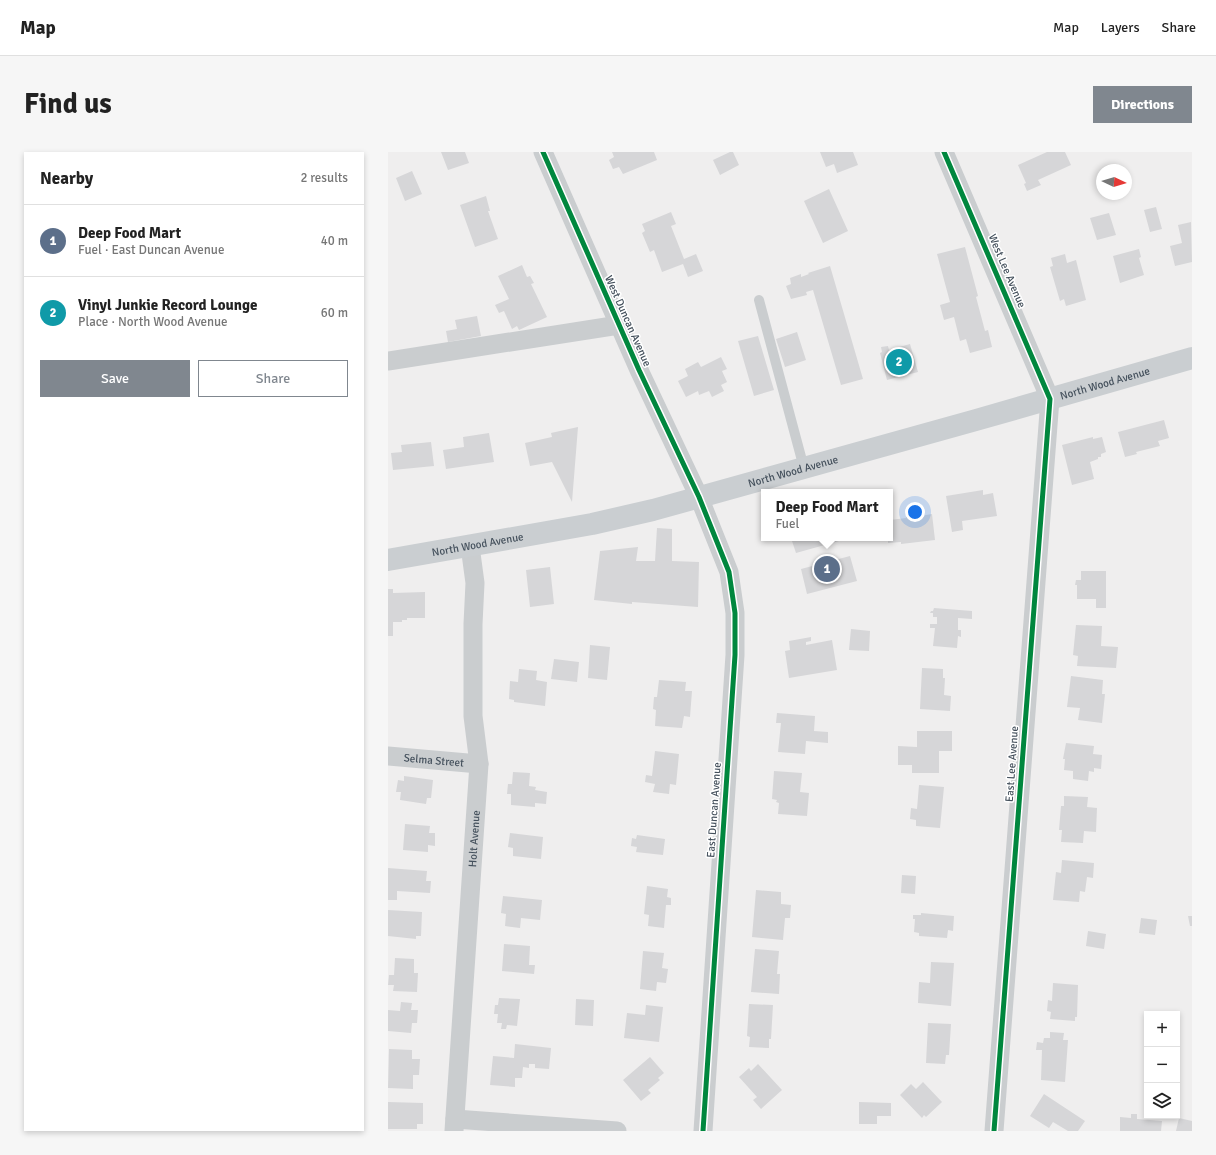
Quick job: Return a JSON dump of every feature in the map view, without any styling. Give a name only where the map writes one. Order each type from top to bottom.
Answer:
[{"type":"main road","name":"North Wood Avenue","points":[[388,560],[592,524],[653,510],[1192,358]]},
{"type":"street","name":"West Duncan Avenue","points":[[543,152],[619,325],[699,497]]},
{"type":"street","name":"West Lee Avenue","points":[[944,152],[1050,399]]},
{"type":"street","points":[[388,361],[619,325]]},
{"type":"street","name":"East Lee Avenue","points":[[994,1131],[1050,399]]},
{"type":"street","name":"East Duncan Avenue","points":[[699,497],[729,572],[735,613],[735,655],[703,1131]]},
{"type":"street","name":"Holt Avenue","points":[[454,1125],[479,764],[473,716],[473,624],[475,583],[470,546]]},
{"type":"street","name":"Selma Street","points":[[388,756],[479,764]]},
{"type":"street","points":[[454,1125],[617,1131]]},
{"type":"lane","points":[[759,300],[804,468]]},
{"type":"building","points":[[441,152],[465,152],[469,163],[448,170]]},
{"type":"building","points":[[612,152],[654,152],[657,160],[623,174],[619,167],[613,169],[609,160],[614,157]]},
{"type":"building","points":[[733,152],[739,165],[720,175],[713,160]]},
{"type":"building","points":[[820,152],[853,152],[858,165],[837,173],[834,164],[826,167]]},
{"type":"building","points":[[1047,152],[1065,152],[1071,165],[1038,180],[1041,185],[1027,191],[1024,184],[1026,183],[1018,165]]},
{"type":"building","points":[[412,171],[422,194],[405,201],[396,178]]},
{"type":"building","points":[[829,189],[848,231],[823,243],[804,201]]},
{"type":"building","points":[[486,196],[490,211],[488,211],[498,239],[475,247],[460,205]]},
{"type":"building","points":[[1156,207],[1162,229],[1150,232],[1144,210]]},
{"type":"building","points":[[671,212],[676,224],[671,226],[684,259],[696,254],[703,271],[688,277],[683,264],[662,272],[654,250],[650,252],[642,233],[645,231],[642,224]]},
{"type":"building","points":[[1109,213],[1116,235],[1097,240],[1090,218]]},
{"type":"building","points":[[1191,222],[1192,262],[1175,266],[1170,246],[1182,243],[1178,225]]},
{"type":"building","points":[[965,247],[978,296],[976,297],[985,331],[988,330],[992,347],[970,353],[966,339],[960,341],[954,317],[944,320],[940,305],[950,302],[937,254]]},
{"type":"building","points":[[1139,249],[1141,257],[1139,258],[1144,275],[1120,283],[1113,256]]},
{"type":"building","points":[[1065,254],[1067,263],[1076,260],[1086,300],[1066,306],[1064,299],[1060,301],[1050,267],[1053,266],[1051,258]]},
{"type":"building","points":[[522,265],[527,277],[530,276],[534,283],[531,284],[547,317],[519,330],[517,326],[512,329],[504,311],[499,313],[495,305],[509,299],[498,276]]},
{"type":"building","points":[[830,266],[863,379],[841,385],[813,290],[806,292],[807,295],[791,299],[786,286],[791,284],[790,278],[801,274],[801,277],[809,274],[808,273]]},
{"type":"building","points":[[477,316],[481,336],[448,342],[446,331],[457,329],[455,320]]},
{"type":"building","points":[[797,332],[806,360],[785,367],[776,339]]},
{"type":"building","points":[[758,336],[774,390],[754,396],[738,341]]},
{"type":"building","points":[[910,344],[918,372],[887,380],[880,353],[882,352],[881,347],[888,346],[889,350]]},
{"type":"building","points":[[721,357],[727,369],[722,371],[727,382],[721,385],[724,391],[712,397],[709,391],[699,395],[698,391],[686,397],[678,381],[688,376],[685,369],[698,362],[701,367]]},
{"type":"building","points":[[1164,420],[1169,438],[1158,441],[1160,446],[1136,452],[1137,454],[1125,457],[1118,432]]},
{"type":"building","points":[[578,427],[572,502],[552,462],[530,466],[525,443],[552,437],[551,433]]},
{"type":"building","points":[[489,433],[494,462],[446,469],[443,450],[464,447],[463,437]]},
{"type":"building","points":[[1093,437],[1093,439],[1102,437],[1106,452],[1101,454],[1101,457],[1098,457],[1098,459],[1090,462],[1094,479],[1072,485],[1062,445]]},
{"type":"building","points":[[431,442],[434,466],[393,470],[391,453],[402,452],[401,445]]},
{"type":"building","points":[[983,490],[983,495],[993,493],[997,516],[962,521],[963,530],[952,532],[946,496]]},
{"type":"building","points":[[920,513],[920,516],[932,514],[935,540],[901,544],[901,542],[888,543],[888,541],[893,541],[893,520],[906,518],[906,514]]},
{"type":"building","points":[[657,528],[672,529],[672,561],[699,562],[698,607],[632,602],[632,604],[594,600],[600,551],[638,547],[636,561],[655,561]]},
{"type":"building","points":[[792,541],[839,541],[796,553]]},
{"type":"building","points":[[850,556],[857,581],[807,594],[801,569]]},
{"type":"building","points":[[550,567],[554,604],[530,607],[526,570]]},
{"type":"building","points":[[1081,571],[1106,571],[1106,608],[1096,608],[1096,599],[1077,599],[1077,585],[1075,585],[1076,580],[1081,580]]},
{"type":"building","points":[[388,589],[393,589],[393,593],[425,592],[425,618],[407,618],[407,620],[402,620],[402,622],[393,622],[393,636],[388,636]]},
{"type":"building","points":[[934,608],[972,611],[972,619],[958,618],[958,630],[961,630],[961,637],[958,636],[957,648],[933,646],[935,628],[930,628],[930,624],[937,624],[937,617],[933,617],[933,613],[930,613]]},
{"type":"building","points":[[1076,625],[1102,626],[1101,646],[1118,647],[1116,668],[1077,666],[1078,656],[1073,655]]},
{"type":"building","points":[[851,629],[870,631],[869,651],[849,650]]},
{"type":"building","points":[[811,637],[811,641],[806,642],[806,645],[832,640],[837,670],[789,678],[785,651],[790,650],[789,641]]},
{"type":"building","points":[[590,645],[610,647],[607,680],[588,678]]},
{"type":"building","points":[[554,659],[579,662],[577,682],[551,679]]},
{"type":"building","points":[[922,668],[943,669],[943,678],[945,678],[944,695],[951,696],[950,711],[920,709]]},
{"type":"building","points":[[519,669],[537,671],[536,680],[547,682],[545,706],[514,702],[514,700],[509,699],[510,681],[518,682]]},
{"type":"building","points":[[1071,676],[1103,680],[1102,694],[1105,694],[1102,723],[1078,720],[1080,708],[1067,707]]},
{"type":"building","points":[[659,680],[686,682],[685,691],[692,691],[690,717],[684,716],[682,728],[655,726],[656,710],[653,709],[654,697],[657,697]]},
{"type":"building","points":[[777,713],[815,716],[814,731],[828,732],[828,743],[806,741],[805,754],[778,752],[781,723],[776,723]]},
{"type":"building","points":[[917,731],[952,731],[952,751],[939,751],[939,773],[912,773],[912,765],[898,765],[898,746],[917,747]]},
{"type":"building","points":[[1066,743],[1094,746],[1093,754],[1102,755],[1101,769],[1094,768],[1094,772],[1089,771],[1088,781],[1073,779],[1073,771],[1064,770],[1065,759],[1063,759]]},
{"type":"building","points":[[655,751],[679,754],[676,785],[670,784],[669,794],[653,792],[655,784],[645,782],[646,775],[652,776]]},
{"type":"building","points":[[774,771],[802,773],[800,792],[809,793],[807,816],[778,814],[779,803],[776,802],[777,800],[772,799]]},
{"type":"building","points":[[513,772],[530,773],[529,786],[536,787],[535,790],[547,792],[546,804],[535,803],[535,807],[511,805],[511,794],[507,794],[508,784],[512,784]]},
{"type":"building","points":[[404,776],[433,780],[431,798],[427,798],[426,804],[400,800],[401,792],[396,792],[398,780],[404,781]]},
{"type":"building","points":[[919,785],[944,787],[940,828],[916,826],[916,820],[910,819],[911,808],[917,809]]},
{"type":"building","points":[[1064,796],[1088,797],[1087,807],[1097,808],[1096,832],[1084,831],[1083,843],[1061,842],[1062,830],[1059,830],[1061,806],[1064,806]]},
{"type":"building","points":[[405,824],[430,826],[429,833],[435,833],[435,846],[428,845],[428,852],[403,850]]},
{"type":"building","points":[[510,833],[543,837],[541,859],[513,856],[513,848],[508,847]]},
{"type":"building","points":[[637,835],[665,839],[663,855],[636,852],[637,847],[631,846],[632,838],[636,839]]},
{"type":"building","points":[[1062,860],[1094,863],[1093,878],[1087,877],[1085,892],[1080,891],[1079,902],[1053,900],[1056,872],[1061,873]]},
{"type":"building","points":[[388,868],[427,871],[426,881],[431,881],[430,893],[397,891],[397,900],[388,900]]},
{"type":"building","points":[[902,875],[916,876],[915,894],[901,893]]},
{"type":"building","points":[[647,886],[668,889],[667,897],[671,898],[671,905],[666,905],[664,928],[648,926],[649,915],[644,914]]},
{"type":"building","points":[[756,890],[781,892],[781,904],[791,905],[790,918],[785,918],[783,940],[752,937]]},
{"type":"building","points":[[503,896],[542,900],[540,920],[521,918],[520,928],[505,926],[506,914],[501,913]]},
{"type":"building","points":[[388,910],[422,912],[421,936],[416,936],[416,939],[388,936]]},
{"type":"building","points":[[921,913],[954,916],[953,931],[948,930],[947,938],[919,936],[919,933],[914,932],[915,919],[913,919],[913,915],[921,915]]},
{"type":"building","points":[[1188,916],[1192,916],[1192,926],[1190,926]]},
{"type":"building","points":[[1141,918],[1157,920],[1155,935],[1139,933]]},
{"type":"building","points":[[1088,931],[1106,934],[1104,949],[1086,946]]},
{"type":"building","points":[[504,944],[530,946],[529,965],[535,965],[534,974],[502,971]]},
{"type":"building","points":[[755,949],[779,951],[777,974],[780,974],[779,994],[751,992]]},
{"type":"building","points":[[643,951],[664,953],[662,968],[668,969],[666,983],[657,982],[656,991],[640,989]]},
{"type":"building","points":[[395,958],[414,959],[414,973],[418,973],[417,992],[393,991],[394,985],[388,985],[389,975],[394,975]]},
{"type":"building","points":[[931,962],[954,963],[951,1006],[918,1003],[919,982],[930,983]]},
{"type":"building","points":[[1053,983],[1078,985],[1077,1017],[1075,1017],[1075,1021],[1050,1019],[1051,1012],[1047,1011],[1048,1000],[1052,1001]]},
{"type":"building","points":[[499,998],[520,999],[517,1026],[507,1025],[506,1029],[501,1029],[502,1023],[497,1023],[498,1014],[494,1014],[495,1005],[498,1005]]},
{"type":"building","points":[[576,999],[594,1000],[593,1026],[575,1025]]},
{"type":"building","points":[[401,1002],[412,1003],[411,1010],[418,1010],[417,1023],[412,1023],[411,1033],[388,1031],[388,1010],[400,1011]]},
{"type":"building","points":[[749,1004],[773,1005],[769,1048],[749,1047],[750,1037],[747,1036]]},
{"type":"building","points":[[646,1005],[663,1007],[659,1042],[624,1038],[627,1013],[645,1015]]},
{"type":"building","points":[[928,1023],[951,1024],[949,1055],[946,1055],[945,1064],[926,1063]]},
{"type":"building","points":[[1050,1032],[1064,1033],[1063,1040],[1068,1040],[1065,1082],[1041,1080],[1042,1050],[1036,1050],[1037,1042],[1043,1043],[1044,1038],[1050,1038]]},
{"type":"building","points":[[515,1044],[551,1048],[549,1069],[535,1068],[535,1064],[529,1064],[529,1068],[523,1067],[522,1078],[515,1078],[515,1087],[490,1085],[493,1056],[514,1058]]},
{"type":"building","points":[[389,1049],[412,1050],[412,1059],[420,1059],[419,1075],[413,1075],[413,1089],[388,1088]]},
{"type":"building","points":[[650,1057],[664,1073],[658,1078],[660,1080],[648,1090],[651,1093],[641,1101],[623,1080]]},
{"type":"building","points":[[758,1064],[782,1090],[761,1109],[753,1100],[757,1097],[739,1077],[749,1068],[751,1071]]},
{"type":"building","points":[[923,1082],[942,1102],[926,1117],[924,1115],[922,1118],[900,1095],[911,1084],[916,1089]]},
{"type":"building","points":[[1044,1094],[1085,1121],[1078,1131],[1068,1131],[1053,1122],[1049,1128],[1030,1116]]},
{"type":"building","points":[[388,1102],[423,1103],[423,1124],[417,1124],[417,1129],[388,1129]]},
{"type":"building","points":[[859,1102],[891,1103],[891,1116],[877,1116],[877,1124],[859,1124]]},
{"type":"building","points":[[1131,1114],[1137,1114],[1137,1119],[1162,1121],[1161,1131],[1120,1131],[1120,1117],[1131,1118]]},
{"type":"building","points":[[1179,1119],[1192,1121],[1192,1131],[1176,1131]]},
{"type":"cycle path","points":[[543,152],[639,370],[699,497],[729,572],[735,613],[735,655],[703,1131]]},
{"type":"cycle path","points":[[944,152],[1050,399],[994,1131]]},
{"type":"place","name":"Vinyl Junkie Record Lounge","points":[[899,362]]},
{"type":"place","name":"Deep Food Mart","points":[[827,569]]}]
